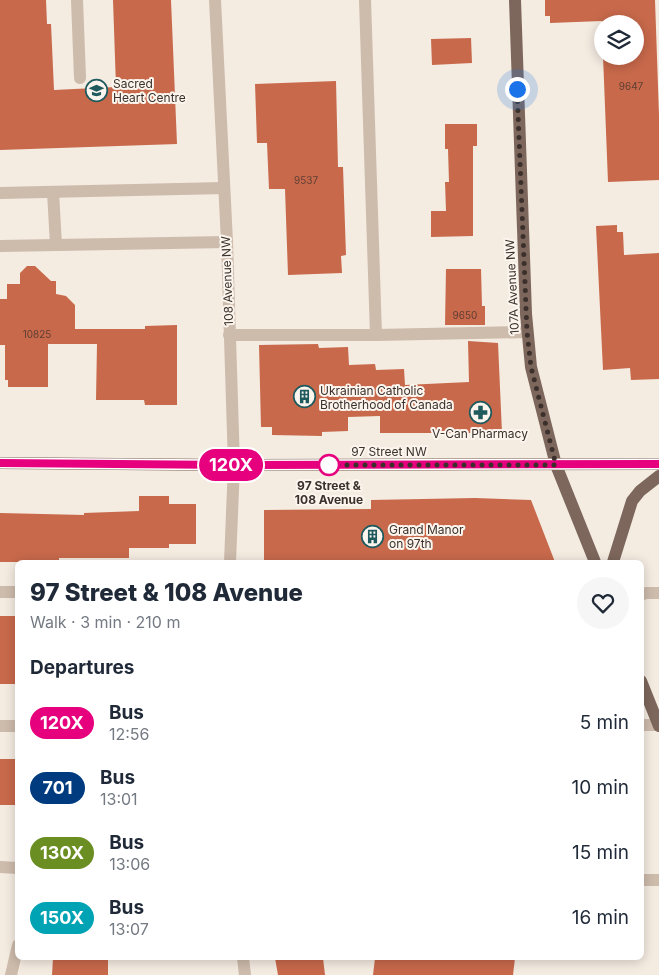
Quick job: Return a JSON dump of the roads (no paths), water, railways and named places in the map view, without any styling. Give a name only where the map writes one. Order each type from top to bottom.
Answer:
[{"type":"main road","name":"107A Avenue NW","points":[[515,0],[527,332],[531,367],[556,465],[594,560]]},
{"type":"main road","name":"97 Street NW","points":[[0,463],[234,465],[659,464]]},
{"type":"main road","points":[[614,560],[632,501],[640,491],[659,476]]},
{"type":"main road","points":[[644,688],[659,725]]},
{"type":"street","points":[[77,0],[80,78]]},
{"type":"street","name":"108 Avenue NW","points":[[215,0],[227,242],[234,465],[230,560]]},
{"type":"street","points":[[365,0],[376,335]]},
{"type":"street","points":[[0,193],[224,188]]},
{"type":"street","points":[[53,192],[56,245]]},
{"type":"street","points":[[0,246],[227,242]]},
{"type":"street","points":[[229,335],[527,332]]},
{"type":"street","points":[[0,592],[15,592]]},
{"type":"street","points":[[644,594],[659,592]]},
{"type":"street","points":[[644,725],[659,725]]},
{"type":"street","points":[[0,726],[15,726]]},
{"type":"street","points":[[0,867],[15,868]]},
{"type":"street","points":[[644,880],[659,880]]},
{"type":"street","points":[[11,975],[15,958]]},
{"type":"street","points":[[243,960],[245,975]]},
{"type":"place","name":"Sacred Heart Centre","points":[[97,90]]},
{"type":"place","name":"Ukrainian Catholic Brotherhood of Canada","points":[[304,397]]},
{"type":"place","name":"V-Can Pharmacy","points":[[480,412]]},
{"type":"place","name":"97 Street & 108 Avenue","points":[[329,465]]},
{"type":"place","name":"Grand Manor on 97th","points":[[373,536]]}]
